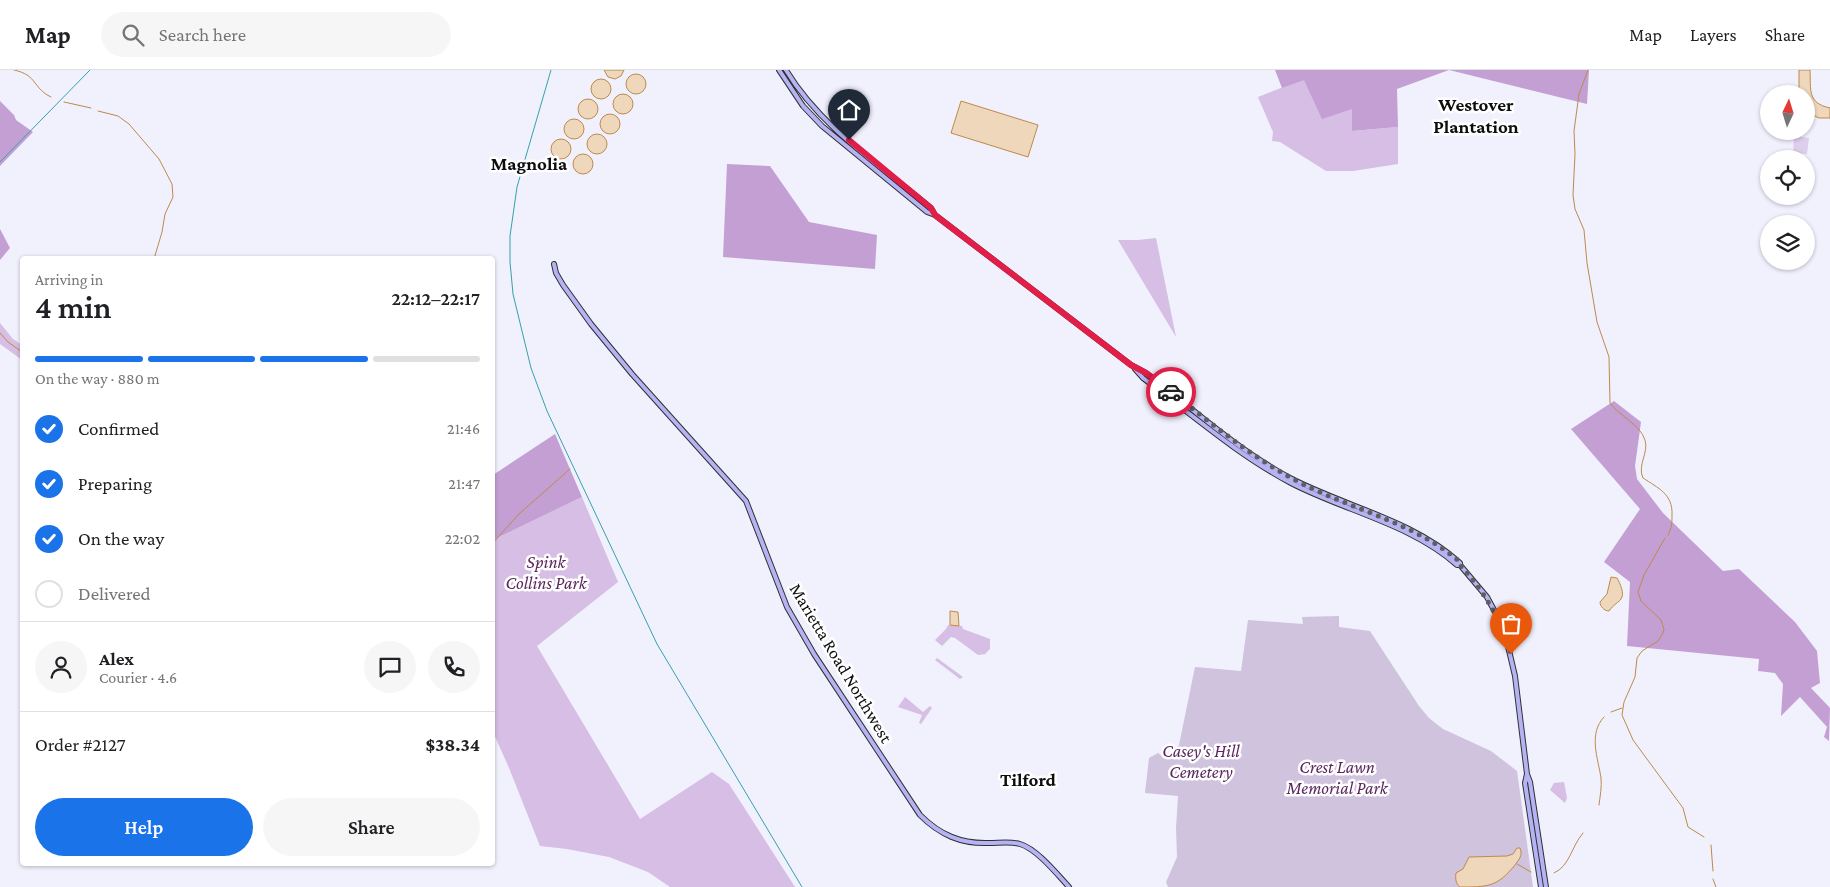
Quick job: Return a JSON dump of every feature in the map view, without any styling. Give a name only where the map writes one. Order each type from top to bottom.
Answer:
[{"type":"main road","points":[[779,70],[810,114],[875,170],[927,212],[935,215],[1236,443],[1268,465],[1316,490],[1422,536],[1460,562],[1460,565],[1486,597],[1496,613],[1508,642],[1515,676],[1526,774],[1525,783],[1541,887]]},
{"type":"main road","points":[[786,70],[812,107],[885,171],[931,208],[935,215]]},
{"type":"main road","name":"Marietta Road Northwest","points":[[554,264],[556,273],[563,284],[603,339],[746,502],[787,607],[814,654],[920,815],[939,832],[960,841],[1015,843],[1025,846],[1069,887]]},
{"type":"main road","points":[[1526,774],[1530,782],[1546,887]]},
{"type":"green space","points":[[1304,79],[1352,108],[1352,131],[1398,127],[1398,164],[1353,171],[1326,171],[1280,142],[1272,141],[1273,132],[1258,97]]},
{"type":"green space","points":[[1156,238],[1176,337],[1118,240]]},
{"type":"green space","points":[[0,323],[13,339],[20,344],[20,359],[0,344]]},
{"type":"green space","name":"Spink Collins Park","points":[[582,497],[618,582],[537,646],[640,819],[712,772],[729,784],[795,887],[670,887],[648,872],[609,857],[540,846],[495,736],[495,539]]},
{"type":"green space","name":"Crest Lawn Memorial Park","points":[[1339,616],[1339,627],[1370,631],[1419,706],[1429,718],[1443,729],[1491,751],[1517,771],[1533,887],[1168,887],[1166,882],[1177,857],[1178,796],[1145,793],[1149,758],[1158,753],[1166,759],[1179,745],[1195,667],[1241,671],[1248,620],[1303,624],[1302,617]]},
{"type":"green space","points":[[948,625],[962,626],[963,629],[990,639],[990,649],[985,654],[978,655],[951,637],[942,646],[935,640]]},
{"type":"green space","points":[[937,658],[963,677],[960,679],[935,660]]},
{"type":"green space","points":[[905,697],[923,712],[930,706],[932,708],[921,724],[919,723],[922,715],[898,707]]},
{"type":"green space","points":[[1564,782],[1567,798],[1565,803],[1550,790],[1554,783]]},
{"type":"shaded area","points":[[604,70],[624,70],[621,76],[615,79],[608,77]]},
{"type":"shaded area","points":[[1275,70],[1449,70],[1397,89],[1398,127],[1352,131],[1352,109],[1322,119],[1304,80],[1282,88]]},
{"type":"shaded area","points":[[1449,70],[1589,70],[1587,104]]},
{"type":"shaded area","points":[[1799,70],[1810,70],[1811,85],[1799,85]]},
{"type":"shaded area","points":[[636,74],[643,77],[646,84],[643,91],[636,94],[629,91],[626,84],[629,77]]},
{"type":"shaded area","points":[[601,79],[608,82],[611,89],[608,96],[601,99],[594,96],[591,89],[594,82]]},
{"type":"shaded area","points":[[623,94],[630,97],[633,104],[630,111],[623,114],[616,111],[613,104],[616,97]]},
{"type":"shaded area","points":[[588,99],[595,102],[598,109],[595,116],[588,119],[581,116],[578,109],[581,102]]},
{"type":"shaded area","points":[[1815,100],[1830,108],[1830,118],[1815,116]]},
{"type":"shaded area","points":[[0,101],[14,115],[16,120],[33,132],[0,166]]},
{"type":"shaded area","points":[[961,101],[1038,125],[1028,157],[951,133]]},
{"type":"shaded area","points":[[610,114],[617,117],[620,124],[617,131],[610,134],[603,131],[600,124],[603,117]]},
{"type":"shaded area","points":[[574,119],[581,122],[584,129],[581,136],[574,139],[567,136],[564,129],[567,122]]},
{"type":"shaded area","points":[[597,134],[604,137],[607,144],[604,151],[597,154],[590,151],[587,144],[590,137]]},
{"type":"shaded area","points":[[561,139],[568,142],[571,149],[568,156],[561,159],[554,156],[551,149],[554,142]]},
{"type":"shaded area","points":[[1794,140],[1809,140],[1808,150],[1793,150]]},
{"type":"shaded area","points":[[583,154],[590,157],[593,164],[590,171],[583,174],[576,171],[573,164],[576,157]]},
{"type":"shaded area","points":[[727,164],[770,166],[809,222],[877,235],[875,269],[723,257]]},
{"type":"shaded area","points":[[0,229],[10,248],[0,260]]},
{"type":"shaded area","points":[[1614,401],[1641,422],[1635,466],[1637,479],[1663,513],[1723,571],[1739,569],[1795,622],[1817,651],[1820,683],[1811,688],[1830,708],[1829,741],[1824,737],[1827,727],[1800,697],[1781,716],[1783,684],[1775,673],[1758,671],[1759,659],[1627,646],[1630,582],[1604,562],[1640,509],[1571,429]]},
{"type":"shaded area","points":[[555,434],[582,497],[495,539],[495,474]]},
{"type":"shaded area","points":[[1611,577],[1617,578],[1621,586],[1622,597],[1609,611],[1603,608],[1600,602],[1607,594]]},
{"type":"shaded area","points":[[950,611],[958,612],[959,626],[950,625]]},
{"type":"shaded area","points":[[1517,848],[1520,848],[1521,851],[1519,859],[1509,872],[1497,882],[1478,887],[1460,887],[1458,884],[1456,873],[1463,869],[1469,857],[1507,856],[1513,854]]},
{"type":"waterway","points":[[14,70],[27,75],[41,90],[51,97]]},
{"type":"waterway","points":[[1588,70],[1579,94],[1574,131],[1573,195],[1575,209],[1584,230],[1587,263],[1597,322],[1609,357],[1610,403],[1639,429],[1645,440],[1646,450],[1641,468],[1643,478],[1664,492],[1670,502],[1672,520],[1668,535]]},
{"type":"waterway","points":[[64,102],[91,108]]},
{"type":"waterway","points":[[98,111],[118,116],[129,124],[159,159],[172,184],[173,197],[165,214],[155,256]]},
{"type":"waterway","points":[[0,333],[20,351]]},
{"type":"waterway","points":[[495,541],[519,514],[570,469]]},
{"type":"waterway","points":[[1665,538],[1644,575],[1638,592],[1641,601],[1661,620],[1664,629],[1658,641],[1642,651],[1637,658],[1635,677],[1624,702],[1622,715],[1633,740],[1683,808],[1688,827],[1704,837]]},
{"type":"waterway","points":[[1611,712],[1622,708]]},
{"type":"waterway","points":[[1599,805],[1601,781],[1595,738],[1596,731],[1604,717]]},
{"type":"waterway","points":[[1554,873],[1564,866],[1583,833]]},
{"type":"waterway","points":[[1711,845],[1713,871]]},
{"type":"waterway","points":[[1517,864],[1531,872]]},
{"type":"waterway","points":[[1713,879],[1716,887]]},
{"type":"railway","points":[[0,162],[90,70]]},
{"type":"railway","points":[[551,70],[517,187],[510,236],[513,294],[531,368],[547,411],[657,644],[802,887]]},
{"type":"way so far","points":[[1171,392],[1236,443],[1274,469],[1303,485],[1409,529],[1446,551],[1460,562],[1460,565],[1486,597],[1501,623],[1511,654]]},
{"type":"district","name":"Westover Plantation","points":[[1476,115]]},
{"type":"district","name":"Magnolia","points":[[529,163]]},
{"type":"district","name":"Tilford","points":[[1028,779]]},
{"type":"route","points":[[849,140],[931,208],[935,215],[1135,368],[1146,373],[1171,392]]},
{"type":"park label","name":"Casey's Hill Cemetery","points":[[1201,761]]}]
